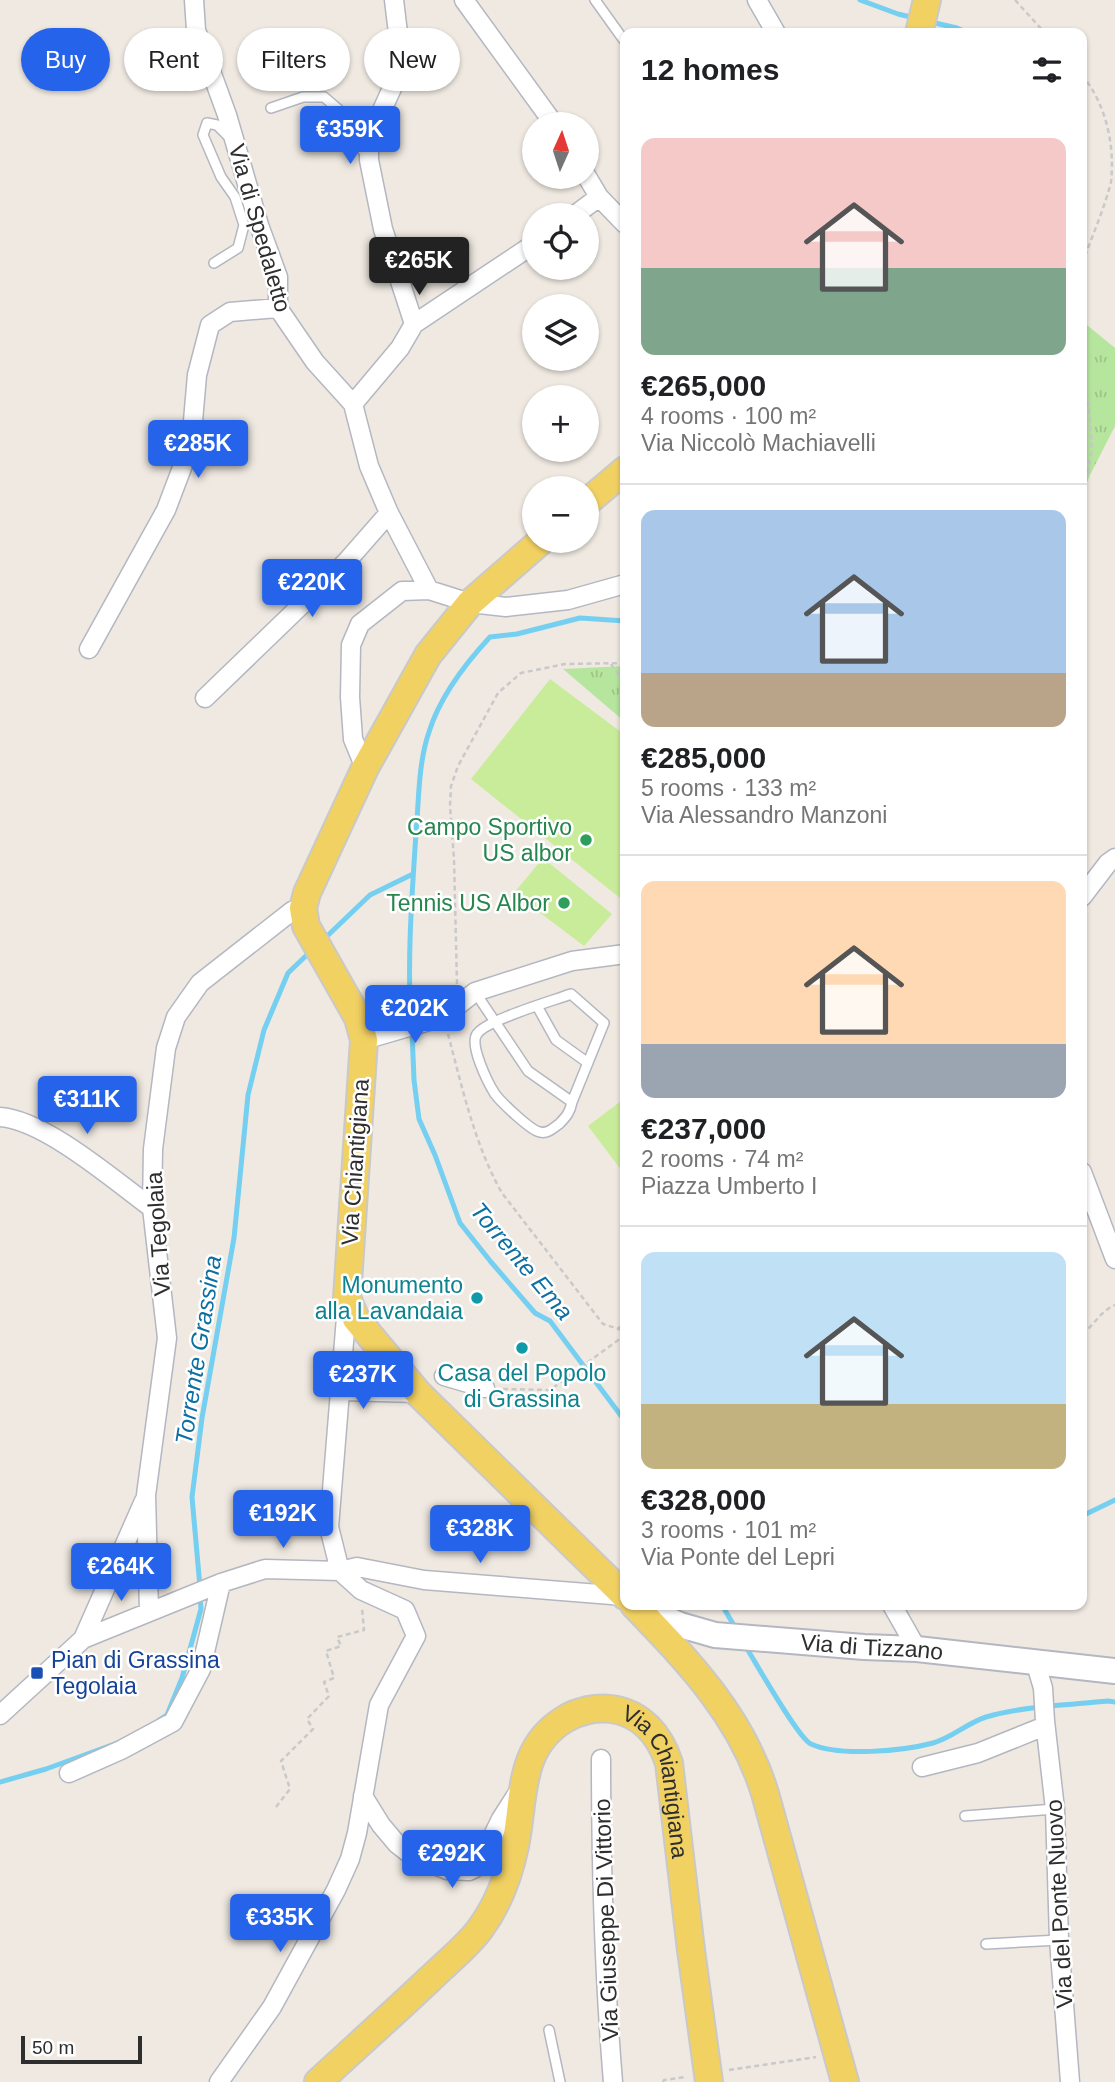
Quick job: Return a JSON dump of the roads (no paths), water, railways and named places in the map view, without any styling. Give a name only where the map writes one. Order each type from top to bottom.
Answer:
[{"type":"main road","points":[[920,28],[927,0]]},
{"type":"main road","points":[[599,492],[620,474]]},
{"type":"main road","points":[[304,917],[307,893],[328,846],[365,768],[428,654],[470,603],[527,553]]},
{"type":"main road","name":"Via Chiantigiana","points":[[304,917],[358,1018],[374,1037],[347,1298]]},
{"type":"main road","points":[[347,1298],[356,1320],[418,1393],[620,1592]]},
{"type":"main road","points":[[639,1610],[704,1680],[727,1711],[754,1759],[845,2082]]},
{"type":"main road","name":"Via Chiantigiana","points":[[318,2082],[480,1930],[493,1907],[510,1864],[524,1784],[536,1746],[544,1735],[571,1715],[608,1708],[620,1710],[641,1720],[657,1737],[664,1749],[672,1777],[708,2076]]},
{"type":"street","name":"Via di Spedaletto","points":[[194,0],[196,30],[227,115],[259,225],[278,276],[278,308],[315,362],[353,404],[369,466],[389,513],[429,590]]},
{"type":"street","points":[[394,0],[402,66],[369,139],[369,160],[383,229],[414,324]]},
{"type":"street","points":[[464,0],[545,112]]},
{"type":"street","points":[[757,0],[773,28]]},
{"type":"street","points":[[594,189],[620,219]]},
{"type":"street","points":[[591,203],[599,197]]},
{"type":"street","points":[[353,404],[400,348],[414,324],[522,252]]},
{"type":"street","points":[[89,649],[166,510],[191,444],[197,375],[210,325],[230,312],[278,308]]},
{"type":"street","points":[[205,698],[347,561],[389,513]]},
{"type":"street","points":[[365,768],[354,739],[350,697],[351,645],[360,624],[402,591],[429,590],[470,603],[506,607],[568,600],[620,585]]},
{"type":"street","points":[[1087,890],[1115,858]]},
{"type":"street","name":"Via Tegolaia","points":[[149,1611],[146,1495],[167,1338],[152,1208],[153,1149],[166,1048],[176,1017],[200,983],[292,911],[304,917]]},
{"type":"street","points":[[374,1037],[439,1018],[466,992],[572,961],[620,955]]},
{"type":"street","points":[[0,1117],[36,1128],[64,1143],[152,1208]]},
{"type":"street","points":[[1087,1185],[1115,1258]]},
{"type":"street","points":[[219,2082],[272,2007],[350,1859],[379,1705],[416,1636],[405,1610],[360,1590],[340,1571],[329,1527],[347,1298]]},
{"type":"street","points":[[444,1376],[485,1388]]},
{"type":"street","points":[[341,1391],[418,1393]]},
{"type":"street","name":"Via Tegolaia","points":[[83,1639],[146,1495]]},
{"type":"street","points":[[0,1715],[83,1639],[214,1585],[265,1569],[340,1571],[357,1567],[424,1580],[620,1596]]},
{"type":"street","points":[[69,1773],[121,1750],[173,1722],[201,1669],[214,1585]]},
{"type":"street","name":"Via di Tizzano","points":[[646,1610],[680,1625],[715,1635],[917,1649],[1115,1671]]},
{"type":"street","points":[[895,1610],[917,1649]]},
{"type":"street","name":"Via del Ponte Nuovo","points":[[1035,1661],[1043,1688],[1055,1809],[1059,1940],[1070,2082]]},
{"type":"street","points":[[922,1767],[978,1753],[1045,1724]]},
{"type":"street","name":"Via Giuseppe Di Vittorio","points":[[601,1759],[607,2012],[613,2082]]},
{"type":"street","points":[[363,1796],[381,1825],[411,1856],[447,1870],[469,1871],[481,1860],[501,1819],[524,1784]]},
{"type":"lane","points":[[596,0],[620,36]]},
{"type":"lane","points":[[271,108],[303,97],[324,97],[338,109],[369,160]]},
{"type":"lane","points":[[214,263],[238,248],[244,225],[235,197],[221,177],[203,135],[207,123],[218,125],[236,145]]},
{"type":"lane","points":[[466,992],[494,1022],[527,1071],[572,1102]]},
{"type":"lane","points":[[571,994],[604,1023],[569,1114],[549,1132],[539,1132],[531,1128],[496,1096],[474,1042],[477,1032],[494,1022],[537,1006],[571,994]]},
{"type":"lane","points":[[537,1006],[556,1040],[588,1063]]},
{"type":"lane","points":[[965,1816],[1055,1809]]},
{"type":"lane","points":[[986,1944],[1059,1940]]},
{"type":"lane","points":[[549,2030],[560,2082]]},
{"type":"waterway","name":"Torrente Ema","points":[[860,0],[915,18]]},
{"type":"waterway","name":"Torrente Ema","points":[[931,22],[957,28]]},
{"type":"waterway","name":"Torrente Ema","points":[[411,1021],[410,927],[419,782],[425,744],[440,706],[463,669],[490,637],[517,634],[580,618],[620,621]]},
{"type":"waterway","name":"Torrente Grassina","points":[[322,941],[370,895],[413,874]]},
{"type":"waterway","name":"Torrente Grassina","points":[[200,1587],[192,1497],[202,1418],[234,1238],[248,1095],[264,1030],[288,973],[312,950]]},
{"type":"waterway","name":"Torrente Ema","points":[[412,1031],[419,1119],[460,1223],[535,1313],[550,1321],[620,1414]]},
{"type":"waterway","points":[[1087,1514],[1115,1500]]},
{"type":"waterway","name":"Torrente Grassina","points":[[159,1720],[167,1715],[182,1678],[201,1609],[200,1597]]},
{"type":"waterway","name":"Torrente Ema","points":[[725,1610],[736,1629]]},
{"type":"waterway","name":"Torrente Ema","points":[[746,1647],[787,1715],[805,1739],[823,1748],[854,1752],[920,1746],[940,1741],[979,1720],[1001,1713],[1046,1706],[1115,1702]]},
{"type":"waterway","name":"Torrente Grassina","points":[[0,1782],[46,1769],[120,1742]]},
{"type":"place","name":"Campo Sportivo US albor","points":[[586,840]]},
{"type":"place","name":"Tennis US Albor","points":[[564,903]]},
{"type":"place","name":"Monumento alla Lavandaia","points":[[477,1298]]},
{"type":"place","name":"Casa del Popolo di Grassina","points":[[522,1348]]},
{"type":"place","name":"Pian di Grassina Tegolaia","points":[[37,1673]]}]
